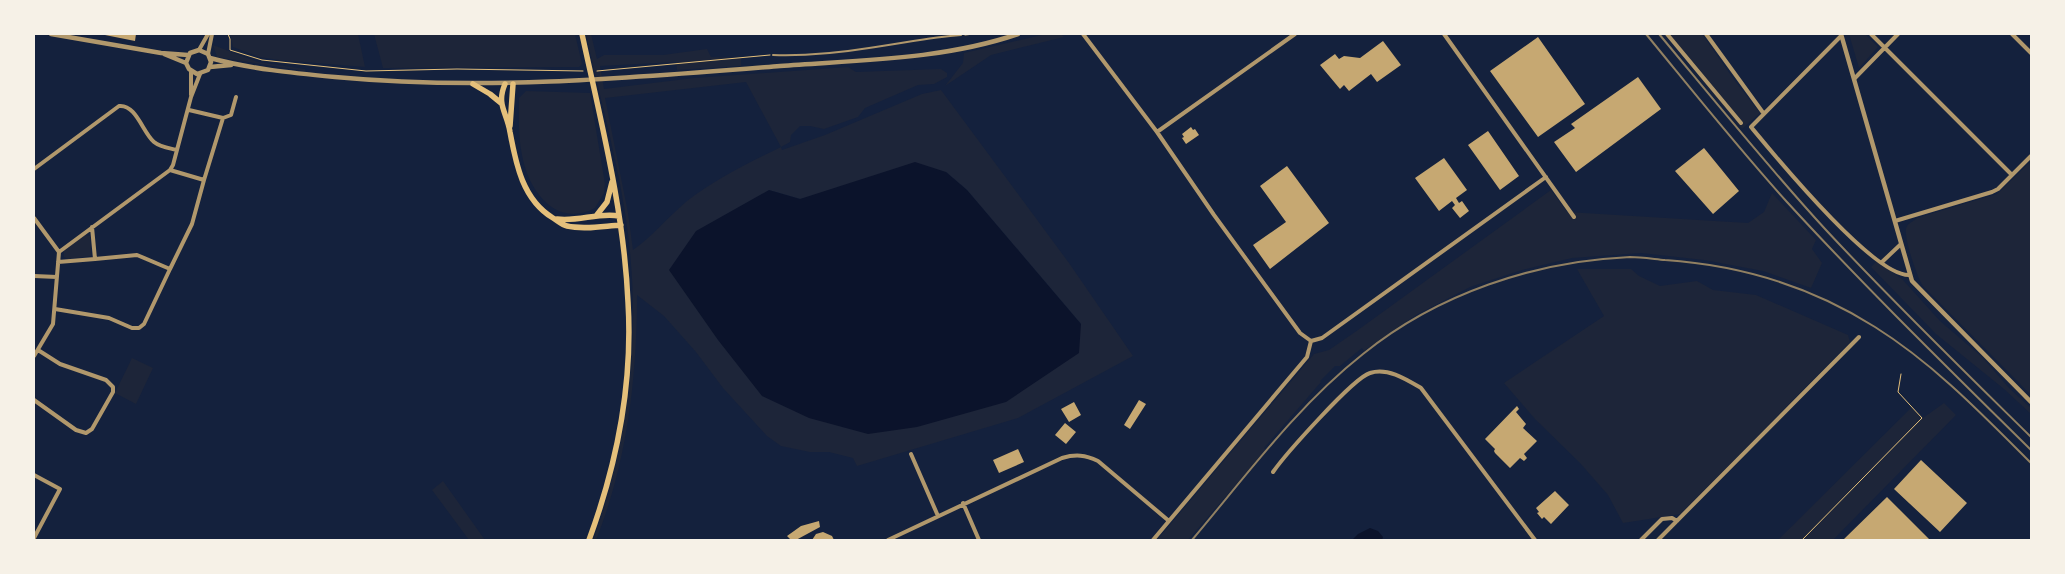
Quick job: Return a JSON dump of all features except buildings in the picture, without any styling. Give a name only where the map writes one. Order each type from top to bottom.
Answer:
[{"type":"main road","points":[[582,34],[621,225],[628,304],[628,351],[625,395],[610,473],[589,540]]},
{"type":"main road","points":[[473,84],[501,103]]},
{"type":"main road","points":[[504,84],[501,103],[510,128],[519,172],[525,187],[541,210],[564,225],[574,227],[621,225]]},
{"type":"main road","points":[[510,128],[513,84]]},
{"type":"main road","points":[[595,216],[607,202],[613,180]]},
{"type":"main road","points":[[554,219],[571,220],[611,214],[619,216]]},
{"type":"street","points":[[51,34],[161,53],[188,55]]},
{"type":"street","points":[[199,50],[208,34]]},
{"type":"street","points":[[191,72],[204,73],[210,66],[209,56],[212,34]]},
{"type":"street","points":[[210,66],[235,65],[356,79],[473,84],[616,80],[906,55],[968,47],[1018,34]]},
{"type":"street","points":[[1083,34],[1158,132],[1214,215],[1300,333],[1311,341]]},
{"type":"street","points":[[1088,34],[1089,41]]},
{"type":"street","points":[[1158,132],[1295,34]]},
{"type":"street","points":[[1444,34],[1574,217]]},
{"type":"street","points":[[1667,34],[1741,123]]},
{"type":"street","points":[[1706,34],[1764,114]]},
{"type":"street","points":[[1871,34],[2012,176]]},
{"type":"street","points":[[1854,78],[1898,34]]},
{"type":"street","points":[[2012,34],[2031,53]]},
{"type":"street","points":[[1910,275],[1904,276],[1882,262],[1836,224],[1751,128],[1841,35],[1910,275],[1915,285],[2031,402]]},
{"type":"street","points":[[186,63],[188,55],[193,51],[199,50],[209,56],[235,65]]},
{"type":"street","points":[[59,252],[170,170],[189,110],[191,72],[186,63],[161,53]]},
{"type":"street","points":[[191,98],[200,74]]},
{"type":"street","points":[[189,110],[223,118],[231,115],[236,97]]},
{"type":"street","points":[[34,169],[119,106],[123,105],[130,109],[156,144],[177,150]]},
{"type":"street","points":[[55,309],[109,318],[132,328],[139,328],[144,324],[192,224],[223,118]]},
{"type":"street","points":[[1895,221],[1992,192],[2012,176],[2031,156]]},
{"type":"street","points":[[170,170],[204,180]]},
{"type":"street","points":[[1311,341],[1322,338],[1546,177]]},
{"type":"street","points":[[34,218],[59,252],[53,324],[34,356]]},
{"type":"street","points":[[92,227],[95,259]]},
{"type":"street","points":[[1882,262],[1901,244]]},
{"type":"street","points":[[58,262],[137,255],[170,269]]},
{"type":"street","points":[[34,276],[57,277]]},
{"type":"street","points":[[1658,540],[1859,337]]},
{"type":"street","points":[[1153,540],[1307,358],[1311,341]]},
{"type":"street","points":[[34,400],[76,430],[86,433],[92,429],[113,392],[113,387],[106,380],[60,364],[38,350]]},
{"type":"street","points":[[1273,472],[1354,383],[1372,372],[1386,372],[1404,378],[1420,388],[1535,540]]},
{"type":"street","points":[[911,454],[938,516]]},
{"type":"street","points":[[888,540],[963,503],[1074,454],[1087,456],[1098,461],[1169,521]]},
{"type":"street","points":[[34,474],[60,489],[34,538]]},
{"type":"street","points":[[963,503],[979,540]]},
{"type":"street","points":[[1641,540],[1662,519],[1672,518],[1677,521]]},
{"type":"lane","points":[[773,55],[795,55],[868,48],[938,36],[961,35]]},
{"type":"path","points":[[228,34],[230,50],[262,60],[316,66],[366,71],[573,72]]},
{"type":"path","points":[[961,35],[974,34]]},
{"type":"path","points":[[614,70],[773,55]]},
{"type":"path","points":[[1802,540],[1922,418],[1898,392],[1901,374]]},
{"type":"shaded area","points":[[230,34],[358,34],[365,67],[259,57],[233,47]]},
{"type":"shaded area","points":[[374,34],[575,34],[582,64],[579,67],[383,68]]},
{"type":"shaded area","points":[[586,34],[591,34],[597,59],[604,55],[663,55],[707,49],[711,57],[741,58],[741,66],[677,70],[676,62],[600,66],[604,89],[694,78],[848,67],[856,72],[941,69],[947,73],[947,77],[934,84],[918,85],[865,108],[858,117],[824,129],[800,126],[791,135],[790,142],[781,147],[782,150],[825,135],[922,94],[941,90],[1069,263],[1133,356],[1018,418],[857,466],[853,458],[829,452],[810,452],[781,446],[767,436],[723,388],[696,352],[664,316],[637,295],[635,357],[623,451],[607,511],[596,540],[593,540],[605,503],[623,428],[629,389],[633,312],[632,273],[624,209],[615,159]],"holes":[[[746,82],[781,147],[732,172],[698,193],[633,250],[628,213],[605,98]],[[946,172],[967,190],[1081,324],[769,190],[800,199]]]},
{"type":"shaded area","points":[[1046,34],[1061,34],[1064,37],[991,55],[945,86],[963,63],[964,53]]},
{"type":"shaded area","points":[[1669,34],[1702,34],[1760,113],[1742,129],[1697,74],[1700,72]]},
{"type":"shaded area","points":[[1849,34],[1865,34],[1878,47],[1859,68]]},
{"type":"shaded area","points":[[213,45],[258,62],[305,69],[305,71],[217,57]]},
{"type":"shaded area","points":[[526,91],[590,93],[605,184],[604,193],[595,208],[581,213],[568,214],[556,210],[537,193],[525,168],[519,134],[519,98]]},
{"type":"shaded area","points":[[915,162],[946,172],[967,190],[1081,324],[1079,353],[1006,402],[917,427],[868,434],[809,418],[762,396],[718,340],[669,270],[696,231],[769,190],[800,199]]},
{"type":"shaded area","points":[[2029,163],[2031,166],[2031,395],[1923,286],[1911,258],[1906,234],[1908,225],[1917,218],[1997,194]]},
{"type":"shaded area","points":[[1551,190],[1567,212],[1748,223],[1764,212],[1772,193],[1816,240],[1812,249],[1822,263],[1811,288],[1763,271],[1704,260],[1641,253],[1572,258],[1522,270],[1470,287],[1416,315],[1364,351],[1362,348],[1340,366],[1335,366],[1320,381],[1264,448],[1266,450],[1188,540],[1157,540],[1314,354],[1329,350],[1358,330]]},
{"type":"shaded area","points":[[85,235],[90,236],[91,256],[68,259],[64,257],[64,250]]},
{"type":"shaded area","points":[[1877,261],[1903,280],[1940,321],[1982,357],[2010,389],[2031,408],[2031,414],[2004,389],[1936,334],[1871,267]]},
{"type":"shaded area","points":[[1577,269],[1631,269],[1639,276],[1660,286],[1697,281],[1713,290],[1756,295],[1848,335],[1850,342],[1681,514],[1623,523],[1608,495],[1580,463],[1535,419],[1504,383],[1604,316]]},
{"type":"shaded area","points":[[132,358],[153,368],[136,404],[115,393]]},
{"type":"shaded area","points":[[1944,403],[1956,415],[1833,540],[1778,540],[1912,407],[1923,418]]},
{"type":"shaded area","points":[[443,481],[485,540],[469,540],[432,490]]},
{"type":"shaded area","points":[[1370,528],[1378,531],[1383,537],[1382,540],[1352,540],[1358,534]]},
{"type":"railway","points":[[1646,34],[1733,140],[1816,234],[2031,450]]},
{"type":"railway","points":[[1659,34],[1762,158],[1826,230],[1902,309],[2031,437]]},
{"type":"railway","points":[[1192,540],[1273,442],[1316,396],[1363,354],[1392,333],[1423,314],[1489,284],[1559,265],[1594,260],[1639,257],[1720,267],[1774,280],[1826,300],[1897,341],[1957,390],[2031,463]]}]
